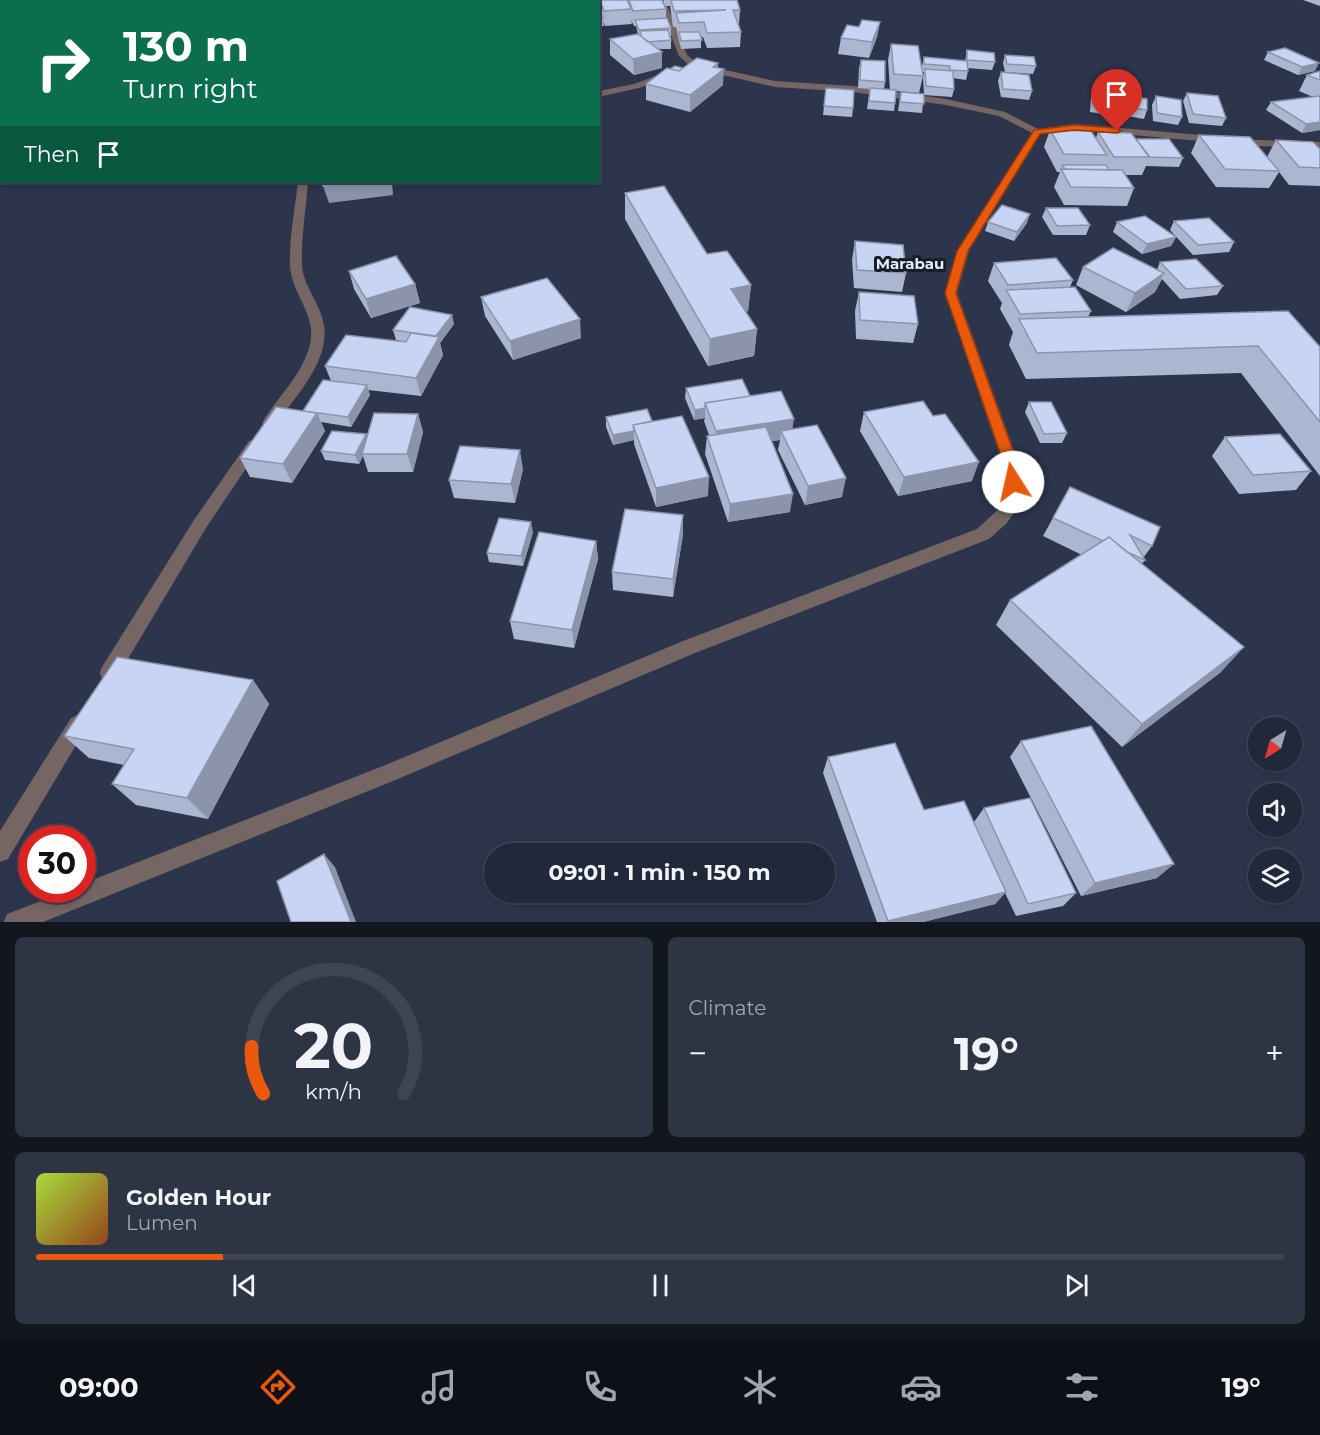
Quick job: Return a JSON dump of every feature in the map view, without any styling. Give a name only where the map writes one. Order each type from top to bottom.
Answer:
[{"type":"street","points":[[661,0],[683,56],[694,66],[775,84],[853,89],[946,102],[1002,114],[1037,132],[1075,128],[1258,143],[1320,145]]},
{"type":"street","points":[[685,69],[694,66]]},
{"type":"street","points":[[600,94],[636,86],[675,72]]},
{"type":"street","points":[[15,922],[386,774],[689,647],[983,534],[1006,517],[1013,497],[1012,467],[951,293],[963,251],[1037,132]]},
{"type":"street","points":[[100,688],[200,524],[314,355],[320,336],[316,319],[302,290],[296,265],[303,183]]},
{"type":"street","points":[[0,851],[88,708]]},
{"type":"building","points":[[600,0],[627,0],[631,9],[604,11]]},
{"type":"building","points":[[629,0],[662,0],[666,9],[633,11]]},
{"type":"building","points":[[671,0],[737,0],[740,10],[733,10],[741,32],[707,33],[704,22],[679,23],[676,13],[726,10],[674,11]]},
{"type":"building","points":[[667,18],[671,28],[639,30],[635,20]]},
{"type":"building","points":[[862,20],[880,22],[872,42],[841,38],[847,25],[859,27]]},
{"type":"building","points":[[668,30],[671,40],[648,42],[641,36],[640,31]]},
{"type":"building","points":[[679,32],[699,32],[702,40],[681,41]]},
{"type":"building","points":[[638,34],[662,52],[633,59],[610,39]]},
{"type":"building","points":[[891,44],[918,46],[923,76],[894,74]]},
{"type":"building","points":[[1285,48],[1319,63],[1302,67],[1268,52]]},
{"type":"building","points":[[967,50],[994,53],[995,62],[967,60]]},
{"type":"building","points":[[1005,55],[1034,57],[1036,66],[1007,64]]},
{"type":"building","points":[[924,57],[967,61],[968,71],[950,70],[950,66],[924,64]]},
{"type":"building","points":[[697,58],[718,63],[713,67],[724,69],[690,95],[646,84],[667,68],[679,71]]},
{"type":"building","points":[[861,60],[885,61],[885,82],[860,80]]},
{"type":"building","points":[[675,66],[683,68],[679,71],[670,69]]},
{"type":"building","points":[[925,69],[953,71],[954,89],[926,86]]},
{"type":"building","points":[[1320,71],[1320,80],[1307,75]]},
{"type":"building","points":[[1001,72],[1029,75],[1032,91],[1003,89]]},
{"type":"building","points":[[826,88],[854,90],[853,108],[824,106]]},
{"type":"building","points":[[870,88],[896,90],[895,103],[869,101]]},
{"type":"building","points":[[1094,90],[1114,93],[1113,107],[1093,103]]},
{"type":"building","points":[[901,92],[924,94],[924,104],[900,102]]},
{"type":"building","points":[[1187,93],[1218,96],[1226,118],[1193,114]]},
{"type":"building","points":[[1125,95],[1147,99],[1147,110],[1125,107]]},
{"type":"building","points":[[1156,96],[1181,100],[1182,117],[1157,113]]},
{"type":"building","points":[[1320,96],[1320,122],[1306,124],[1271,102]]},
{"type":"building","points":[[1050,130],[1091,131],[1107,155],[1064,154]]},
{"type":"building","points":[[1098,132],[1131,133],[1150,157],[1114,157]]},
{"type":"building","points":[[1199,135],[1250,137],[1279,171],[1225,169]]},
{"type":"building","points":[[1136,139],[1169,139],[1183,158],[1149,157]]},
{"type":"building","points":[[1276,140],[1313,142],[1320,149],[1320,168],[1299,167]]},
{"type":"building","points":[[1062,165],[1106,165],[1109,170],[1065,169]]},
{"type":"building","points":[[1061,169],[1122,170],[1134,188],[1071,187]]},
{"type":"building","points":[[323,183],[349,183],[323,186]]},
{"type":"building","points":[[664,186],[707,254],[727,251],[751,285],[731,289],[757,329],[710,339],[625,193]]},
{"type":"building","points":[[1002,205],[1030,214],[1017,232],[988,222]]},
{"type":"building","points":[[1046,208],[1078,208],[1090,225],[1057,226]]},
{"type":"building","points":[[1145,216],[1176,237],[1147,244],[1117,222]]},
{"type":"building","points":[[1209,218],[1234,242],[1198,245],[1174,221]]},
{"type":"building","points":[[855,241],[903,245],[906,273],[857,270]]},
{"type":"building","points":[[1113,248],[1164,273],[1135,293],[1083,267]]},
{"type":"building","points":[[396,256],[415,284],[366,299],[349,271]]},
{"type":"building","points":[[1056,258],[1073,280],[1008,285],[994,263]]},
{"type":"building","points":[[1196,259],[1223,286],[1186,289],[1160,262]]},
{"type":"building","points":[[547,278],[580,319],[510,341],[481,297]]},
{"type":"building","points":[[1075,287],[1091,311],[1020,314],[1006,290]]},
{"type":"building","points":[[859,292],[914,296],[918,324],[860,320]]},
{"type":"building","points":[[410,307],[452,315],[436,336],[393,330]]},
{"type":"building","points":[[1288,311],[1320,347],[1320,422],[1258,346],[1037,353],[1019,319]]},
{"type":"building","points":[[411,333],[439,337],[416,378],[325,366],[346,335],[406,342]]},
{"type":"building","points":[[742,379],[750,396],[705,403],[705,408],[695,410],[686,388]]},
{"type":"building","points":[[323,380],[367,385],[348,417],[303,411]]},
{"type":"building","points":[[781,391],[794,419],[716,431],[705,403]]},
{"type":"building","points":[[923,401],[933,416],[945,414],[979,462],[904,477],[864,412]]},
{"type":"building","points":[[1029,402],[1051,402],[1067,433],[1044,434]]},
{"type":"building","points":[[276,407],[317,413],[283,464],[240,458]]},
{"type":"building","points":[[647,409],[652,421],[633,425],[634,431],[613,435],[606,417]]},
{"type":"building","points":[[374,413],[418,414],[407,454],[362,454]]},
{"type":"building","points":[[682,416],[709,477],[656,488],[633,425]]},
{"type":"building","points":[[817,425],[846,478],[808,486],[781,431]]},
{"type":"building","points":[[766,427],[793,494],[730,504],[707,436]]},
{"type":"building","points":[[332,431],[366,434],[355,455],[321,451]]},
{"type":"building","points":[[1280,434],[1311,471],[1253,475],[1225,437]]},
{"type":"building","points":[[460,446],[520,450],[511,484],[449,480]]},
{"type":"building","points":[[1070,487],[1160,527],[1152,546],[1130,535],[1145,560],[1127,552],[1109,537],[1103,541],[1053,518]]},
{"type":"building","points":[[625,509],[683,515],[673,579],[612,572]]},
{"type":"building","points":[[499,518],[531,522],[521,556],[487,553]]},
{"type":"building","points":[[539,532],[596,541],[572,630],[510,621]]},
{"type":"building","points":[[1109,537],[1244,647],[1142,724],[1010,600]]},
{"type":"building","points":[[117,657],[253,680],[187,798],[112,784],[134,749],[64,736]]},
{"type":"building","points":[[1091,726],[1174,864],[1095,883],[1021,741]]},
{"type":"building","points":[[895,743],[924,810],[964,801],[1006,892],[888,921],[828,757]]},
{"type":"building","points":[[1030,798],[1076,893],[1028,904],[984,808]]},
{"type":"building","points":[[324,854],[351,922],[291,922],[277,881]]},
{"type":"district","name":"Marabau","points":[[910,264]]},
{"type":"route","points":[[1013,482],[1012,467],[951,293],[963,251],[1037,132],[1075,128],[1117,131]]}]
